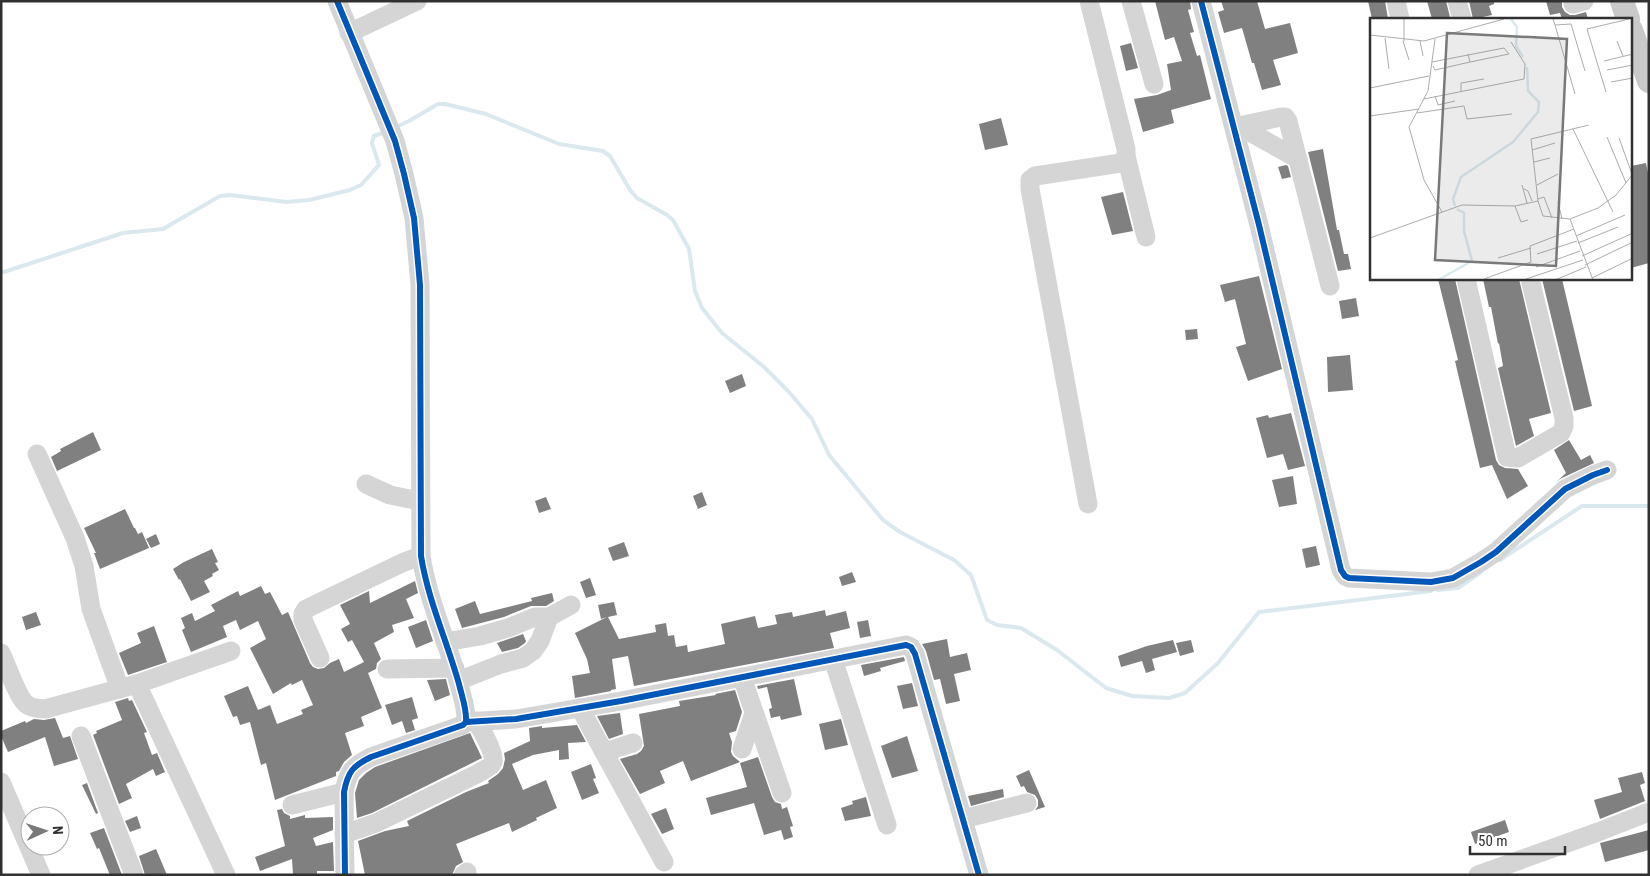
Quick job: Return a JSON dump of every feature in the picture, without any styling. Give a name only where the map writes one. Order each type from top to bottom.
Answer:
[{"type":"main road","points":[[1622,1],[1628,18]]},
{"type":"main road","points":[[1639,39],[1649,81]]},
{"type":"street","points":[[337,1],[394,142],[404,174],[414,218],[420,285],[421,556],[426,581],[467,714],[492,752],[494,759],[492,763],[477,774],[376,823],[344,834]]},
{"type":"street","points":[[349,33],[417,1]]},
{"type":"street","points":[[1089,1],[1146,237]]},
{"type":"street","points":[[1131,1],[1154,84]]},
{"type":"street","points":[[1201,1],[1237,126],[1341,570],[1345,576],[1349,578],[1431,582],[1454,578],[1496,552],[1565,489],[1592,475],[1607,470]]},
{"type":"street","points":[[1396,1],[1400,18]]},
{"type":"street","points":[[1457,1],[1462,18]]},
{"type":"street","points":[[1237,126],[1285,117],[1288,121],[1330,286]]},
{"type":"street","points":[[1237,126],[1298,159]]},
{"type":"street","points":[[1088,504],[1030,189],[1030,180],[1035,176],[1121,163],[1126,156]]},
{"type":"street","points":[[1466,280],[1507,457],[1518,458],[1561,432],[1564,426],[1564,418],[1530,280]]},
{"type":"street","points":[[37,454],[75,538],[84,566],[91,610],[128,687],[226,875]]},
{"type":"street","points":[[366,484],[390,495],[420,500]]},
{"type":"street","points":[[320,658],[303,620],[303,614],[306,609],[404,562],[421,556]]},
{"type":"street","points":[[446,642],[480,636],[508,628],[534,616],[549,617],[571,605]]},
{"type":"street","points":[[387,669],[456,674],[523,658],[533,651],[540,640],[549,617]]},
{"type":"street","points":[[344,875],[344,792],[347,779],[350,771],[357,764],[372,757],[421,738],[471,722],[516,719],[580,708],[906,645],[911,647],[915,654],[979,875]]},
{"type":"street","points":[[1,653],[20,696],[26,704],[34,708],[45,709],[128,687],[231,651]]},
{"type":"street","points":[[833,659],[887,825]]},
{"type":"street","points":[[742,678],[782,793]]},
{"type":"street","points":[[580,708],[664,862]]},
{"type":"street","points":[[742,749],[754,713]]},
{"type":"street","points":[[81,736],[134,875]]},
{"type":"street","points":[[604,752],[633,743]]},
{"type":"street","points":[[1,782],[41,875]]},
{"type":"street","points":[[292,805],[344,792]]},
{"type":"street","points":[[962,819],[1027,803]]},
{"type":"street","points":[[1478,875],[1649,812]]},
{"type":"building","points":[[1155,1],[1190,1],[1191,9],[1188,10],[1194,32],[1190,33],[1197,56],[1200,55],[1211,99],[1171,110],[1174,123],[1143,132],[1134,99],[1157,95],[1171,90],[1167,64],[1182,61],[1174,37],[1165,40]]},
{"type":"building","points":[[1221,1],[1257,1],[1265,29],[1290,23],[1298,53],[1273,60],[1281,85],[1262,90],[1242,28],[1224,33],[1218,12],[1224,10]]},
{"type":"building","points":[[1368,1],[1385,1],[1388,18],[1372,18]]},
{"type":"building","points":[[1427,1],[1446,1],[1450,17],[1432,18]]},
{"type":"building","points":[[1469,1],[1494,1],[1494,4],[1489,6],[1492,15],[1473,18]]},
{"type":"building","points":[[1546,1],[1562,1],[1562,7],[1565,12],[1575,15],[1586,12],[1588,18],[1562,18],[1560,13],[1550,15]]},
{"type":"building","points":[[1131,43],[1138,68],[1126,71],[1120,46]]},
{"type":"building","points":[[1001,118],[1008,145],[985,150],[979,124]]},
{"type":"building","points":[[1323,149],[1337,230],[1339,230],[1344,254],[1348,254],[1351,269],[1338,271],[1308,152]]},
{"type":"building","points":[[1646,163],[1649,178],[1649,263],[1632,268],[1632,166]]},
{"type":"building","points":[[1286,165],[1291,177],[1282,179],[1278,167]]},
{"type":"building","points":[[1123,192],[1133,231],[1112,235],[1101,197]]},
{"type":"building","points":[[1259,276],[1282,369],[1248,381],[1236,347],[1246,344],[1235,299],[1225,302],[1220,285]]},
{"type":"building","points":[[1438,280],[1455,280],[1496,460],[1499,465],[1505,468],[1518,469],[1528,486],[1507,499],[1492,465],[1480,468],[1455,361],[1458,360]]},
{"type":"building","points":[[1483,280],[1519,280],[1551,413],[1529,419],[1534,436],[1516,446],[1498,368],[1503,366],[1499,343],[1491,307],[1489,307]]},
{"type":"building","points":[[1542,280],[1562,280],[1592,406],[1574,411]]},
{"type":"building","points":[[1356,298],[1359,316],[1342,319],[1339,301]]},
{"type":"building","points":[[1197,329],[1198,339],[1186,340],[1185,330]]},
{"type":"building","points":[[1350,355],[1353,390],[1328,392],[1327,357]]},
{"type":"building","points":[[742,374],[746,386],[730,393],[725,381]]},
{"type":"building","points":[[1291,413],[1305,466],[1288,470],[1283,454],[1267,458],[1256,418],[1268,415],[1269,418]]},
{"type":"building","points":[[93,432],[101,450],[57,471],[51,457],[61,451],[60,449]]},
{"type":"building","points":[[1569,440],[1581,460],[1590,455],[1594,463],[1555,483],[1566,473],[1554,450]]},
{"type":"building","points":[[1293,476],[1297,504],[1279,507],[1272,480]]},
{"type":"building","points":[[702,492],[707,505],[698,509],[693,496]]},
{"type":"building","points":[[546,497],[551,509],[539,513],[535,501]]},
{"type":"building","points":[[125,509],[138,534],[142,532],[149,548],[100,569],[94,553],[96,553],[84,528]]},
{"type":"building","points":[[156,534],[160,544],[151,548],[146,539]]},
{"type":"building","points":[[624,542],[629,556],[613,561],[608,548]]},
{"type":"building","points":[[1316,546],[1320,565],[1306,568],[1302,549]]},
{"type":"building","points":[[212,549],[218,562],[215,563],[219,570],[204,581],[210,592],[191,601],[173,569]]},
{"type":"building","points":[[852,572],[856,582],[842,586],[839,577]]},
{"type":"building","points":[[590,578],[596,595],[586,598],[580,582]]},
{"type":"building","points":[[415,581],[418,593],[406,599],[414,618],[392,625],[394,632],[374,643],[381,659],[377,663],[376,669],[368,673],[382,708],[361,717],[364,726],[345,733],[352,755],[336,772],[336,776],[275,800],[266,763],[261,765],[250,722],[240,725],[237,716],[233,717],[224,696],[248,686],[258,710],[270,705],[277,724],[303,714],[301,710],[313,705],[302,680],[292,685],[291,683],[273,694],[250,648],[266,639],[258,621],[240,630],[236,620],[223,626],[227,637],[191,652],[182,630],[185,628],[181,618],[192,613],[195,621],[215,611],[211,605],[238,591],[240,596],[261,586],[265,594],[270,592],[282,615],[288,612],[313,667],[318,669],[324,668],[339,659],[344,672],[364,662],[352,640],[348,642],[341,629],[350,624],[340,605],[369,591],[370,603]]},
{"type":"building","points":[[552,593],[554,601],[546,606],[531,606],[504,617],[462,628],[455,609],[475,601],[480,614],[532,601],[531,598]]},
{"type":"building","points":[[614,602],[617,615],[608,617],[619,639],[656,632],[655,625],[666,623],[668,636],[674,635],[676,647],[687,645],[688,652],[725,644],[721,624],[755,616],[758,628],[777,624],[775,615],[792,612],[793,617],[825,610],[826,616],[846,611],[850,628],[830,633],[834,648],[634,686],[628,656],[612,659],[616,689],[575,698],[572,676],[590,673],[587,659],[575,633],[607,617],[601,619],[598,605]]},
{"type":"building","points":[[36,612],[41,625],[26,630],[22,617]]},
{"type":"building","points":[[426,620],[433,641],[416,648],[408,627]]},
{"type":"building","points":[[868,620],[871,636],[860,638],[857,622]]},
{"type":"building","points":[[154,626],[167,662],[128,675],[119,653],[141,643],[137,633]]},
{"type":"building","points":[[523,634],[525,643],[518,648],[502,652],[497,643]]},
{"type":"building","points":[[947,639],[950,657],[967,653],[971,670],[954,674],[960,701],[946,704],[940,679],[934,680],[926,651],[922,644]]},
{"type":"building","points":[[1173,640],[1177,652],[1152,659],[1155,670],[1146,673],[1142,661],[1121,667],[1118,656],[1147,646]]},
{"type":"building","points":[[1191,640],[1194,652],[1180,656],[1176,643]]},
{"type":"building","points":[[904,657],[905,661],[880,668],[881,671],[864,676],[861,665]]},
{"type":"building","points":[[446,679],[450,695],[435,701],[427,680]]},
{"type":"building","points":[[794,679],[802,715],[781,720],[780,716],[771,718],[769,709],[772,708],[767,687],[758,689],[757,686]]},
{"type":"building","points":[[912,683],[918,706],[903,709],[897,686]]},
{"type":"building","points":[[735,690],[742,712],[736,731],[729,733],[732,742],[731,752],[740,762],[691,781],[683,761],[660,771],[665,783],[640,794],[620,759],[637,754],[644,746],[639,714],[680,706],[679,701]]},
{"type":"building","points":[[412,697],[418,718],[412,720],[415,730],[406,733],[402,721],[392,725],[385,705]]},
{"type":"building","points":[[128,698],[129,701],[132,700],[147,732],[144,733],[152,755],[157,753],[165,772],[156,776],[153,769],[126,784],[132,798],[119,804],[93,735],[97,733],[96,731],[122,720],[115,702]]},
{"type":"building","points":[[620,713],[623,734],[609,739],[597,716]]},
{"type":"building","points":[[55,718],[63,738],[70,736],[78,759],[54,766],[45,737],[8,752],[1,736],[1,731],[25,721],[26,723],[34,719]]},
{"type":"building","points":[[841,719],[848,745],[825,750],[819,724]]},
{"type":"building","points":[[577,725],[586,742],[568,743],[569,759],[559,760],[559,750],[533,755],[512,764],[523,790],[546,780],[557,808],[512,832],[509,823],[456,844],[463,862],[456,866],[452,875],[365,875],[358,841],[385,831],[409,826],[407,821],[466,792],[489,783],[488,781],[503,768],[504,753],[530,741],[529,728]]},
{"type":"building","points":[[470,733],[482,758],[372,813],[357,818],[355,793],[359,780],[366,773],[375,767]]},
{"type":"building","points":[[907,736],[918,771],[892,778],[881,746]]},
{"type":"building","points":[[758,757],[772,797],[775,802],[781,804],[782,809],[787,807],[793,826],[790,827],[793,837],[784,840],[781,830],[764,835],[754,803],[711,815],[706,798],[747,787],[740,763]]},
{"type":"building","points":[[591,764],[596,778],[593,779],[599,793],[582,800],[571,772]]},
{"type":"building","points":[[1029,770],[1045,807],[1035,810],[1038,806],[1038,800],[1035,795],[1027,792],[1024,786],[1021,787],[1016,776]]},
{"type":"building","points":[[1642,772],[1645,783],[1640,785],[1645,801],[1600,819],[1594,800],[1622,792],[1618,778]]},
{"type":"building","points":[[87,783],[98,813],[96,814],[82,785]]},
{"type":"building","points":[[1003,789],[1004,797],[971,806],[968,796]]},
{"type":"building","points":[[866,797],[871,816],[845,821],[841,808],[853,804],[852,801]]},
{"type":"building","points":[[666,808],[674,829],[662,834],[651,814]]},
{"type":"building","points":[[282,809],[284,813],[290,816],[290,819],[305,815],[305,818],[333,817],[333,830],[313,838],[316,846],[333,842],[334,871],[317,871],[317,875],[293,875],[292,859],[260,871],[255,857],[285,846],[277,810]]},
{"type":"building","points":[[137,816],[141,828],[130,832],[125,821]]},
{"type":"building","points":[[1505,820],[1509,832],[1475,844],[1471,832]]},
{"type":"building","points":[[104,828],[122,875],[110,875],[99,848],[97,849],[90,833]]},
{"type":"building","points":[[1649,830],[1649,850],[1605,862],[1600,843]]},
{"type":"building","points":[[156,849],[167,875],[145,875],[139,856]]},
{"type":"waterway","points":[[396,127],[438,104],[445,104],[486,114],[559,144],[603,151],[610,156],[630,190],[637,198],[673,220],[689,249],[695,291],[702,308],[722,333],[764,367],[789,392],[812,419],[829,455],[883,520],[900,532],[954,560],[971,575],[987,620],[997,625],[1021,628],[1057,650],[1106,688],[1132,696],[1169,698],[1185,693],[1218,663],[1259,612],[1431,591]]},
{"type":"waterway","points":[[1,271],[4,272],[123,233],[163,229],[220,196],[230,195],[286,202],[309,200],[350,190],[361,185],[379,165],[372,143],[374,136],[385,132]]},
{"type":"waterway","points":[[1500,560],[1582,506],[1649,506]]},
{"type":"waterway","points":[[1438,590],[1458,588],[1481,572]]},
{"type":"cycle path","points":[[337,1],[395,141],[414,218],[420,285],[421,556],[433,604],[459,684],[465,708],[466,722]]},
{"type":"cycle path","points":[[1201,1],[1259,225],[1341,570],[1345,576],[1349,578],[1431,582],[1453,578],[1496,552],[1565,489],[1607,470]]},
{"type":"cycle path","points":[[345,875],[344,792],[352,770],[371,757],[463,725],[466,722],[516,719],[621,701],[906,645],[911,647],[915,654],[979,875]]}]
